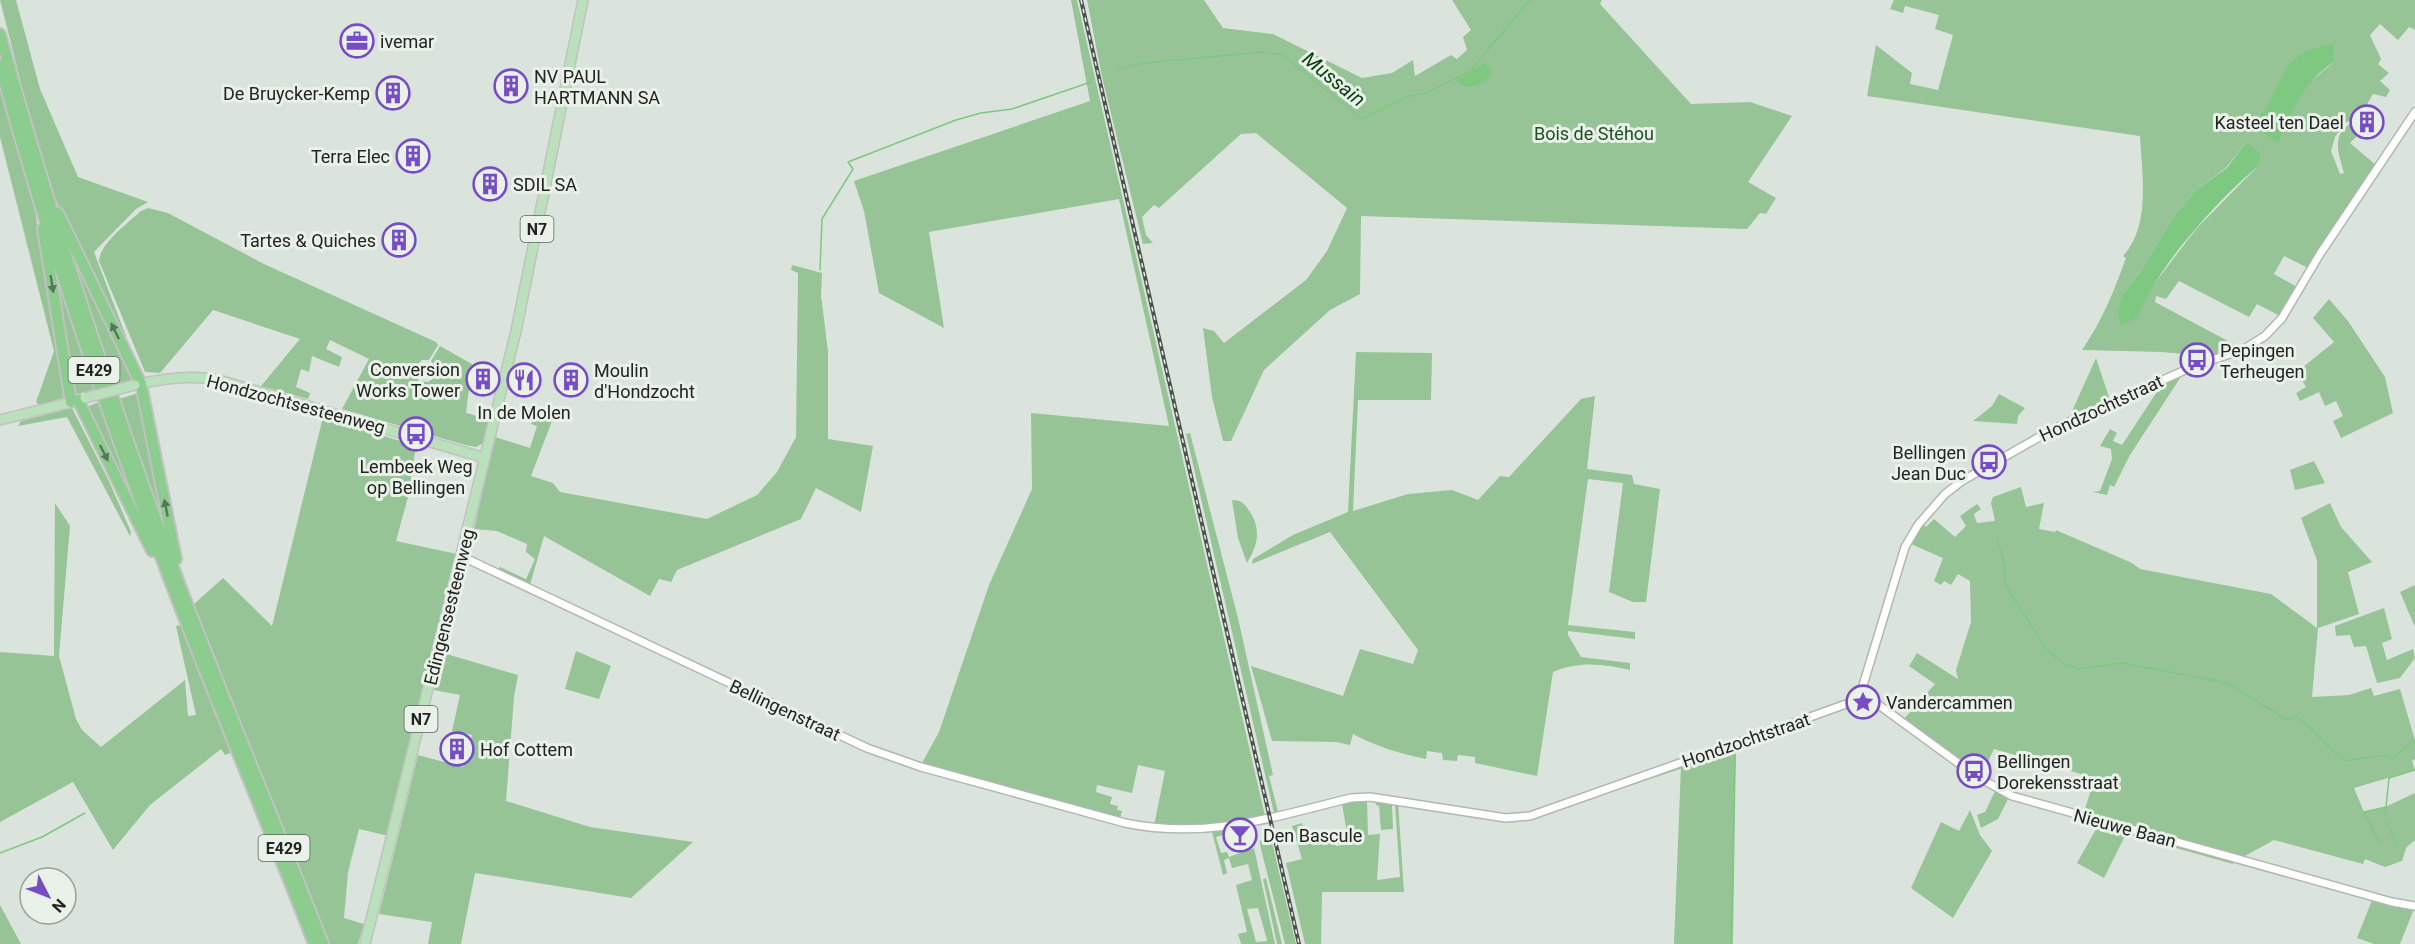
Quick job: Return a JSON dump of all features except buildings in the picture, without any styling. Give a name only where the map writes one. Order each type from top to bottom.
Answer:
[{"type":"highway","name":"E429","points":[[0,34],[33,163],[98,381],[167,573],[314,944]]},
{"type":"highway","name":"E429","points":[[0,65],[105,377],[180,586],[322,944]]},
{"type":"highway","points":[[33,163],[138,385],[180,586]]},
{"type":"highway","points":[[33,163],[47,249],[78,400],[156,559],[167,573]]},
{"type":"main road","name":"Edingensesteenweg","points":[[365,944],[505,374],[584,0]]},
{"type":"main road","name":"Hondzochtsesteenweg","points":[[0,420],[138,385],[192,377],[219,380],[485,458]]},
{"type":"street","name":"Hondzochtstraat","points":[[1125,823],[1165,830],[1207,830],[1352,798],[1370,797],[1506,818],[1530,816],[1849,703],[1861,692],[1905,548],[1918,525],[1945,494],[1970,476],[2055,428],[2209,360],[2244,349],[2270,332],[2282,318],[2320,254],[2415,112]]},
{"type":"street","name":"Bellingenstraat","points":[[461,556],[867,748],[921,767],[1125,823]]},
{"type":"street","name":"Nieuwe Baan","points":[[1861,692],[1976,776],[2012,796],[2392,902],[2415,906]]},
{"type":"green space","points":[[0,0],[16,0],[40,89],[78,177],[148,202],[136,209],[94,252],[138,368],[136,369],[51,190],[34,135]]},
{"type":"green space","points":[[1071,0],[1077,0],[1265,816],[1210,827],[1154,826],[1165,771],[1138,765],[1132,793],[1097,785],[1096,792],[1112,797],[1110,804],[1118,806],[1117,810],[1122,811],[1120,819],[922,763],[939,732],[989,585],[1032,489],[1031,413],[1169,426],[1119,199],[929,232],[944,328],[879,293],[864,211],[854,181],[1090,101]]},
{"type":"green space","name":"Bois de Stéhou","points":[[1087,0],[1204,0],[1223,28],[1273,34],[1362,78],[1392,73],[1413,60],[1415,76],[1451,55],[1457,59],[1467,50],[1463,37],[1471,30],[1452,0],[1602,0],[1600,4],[1691,104],[1750,102],[1792,116],[1748,182],[1776,198],[1766,214],[1760,213],[1747,229],[1361,216],[1360,294],[1330,310],[1264,370],[1231,441],[1223,441],[1212,397],[1203,328],[1214,331],[1224,343],[1306,280],[1327,251],[1347,208],[1256,133],[1241,134],[1159,208],[1154,205],[1142,217],[1146,235],[1153,243],[1143,244],[1102,77]]},
{"type":"green space","points":[[1894,0],[2415,0],[2415,30],[2409,27],[2398,40],[2380,24],[2370,35],[2381,59],[2378,64],[2389,73],[2380,81],[2390,90],[2386,97],[2373,94],[2361,115],[2345,123],[2335,137],[2331,151],[2340,174],[2344,173],[2338,139],[2345,128],[2352,123],[2361,132],[2350,143],[2377,166],[2308,268],[2284,256],[2274,274],[2297,287],[2280,316],[2257,304],[2249,317],[2179,281],[2166,299],[2156,296],[2155,302],[2239,347],[2199,360],[2183,354],[2162,352],[2082,350],[2107,306],[2126,258],[2123,256],[2138,230],[2143,199],[2140,136],[1867,96],[1876,45],[1912,73],[1910,84],[1938,90],[1953,35],[1935,29],[1939,15],[1905,6],[1903,13],[1890,9]],"holes":[[[2334,43],[2335,61],[2303,88],[2281,137],[2258,117],[2269,102],[2286,69],[2298,56],[2306,51]],[[2246,142],[2257,167],[2196,229],[2145,296],[2123,294],[2140,272],[2176,213],[2197,189],[2226,168]]]},
{"type":"green space","points":[[0,84],[35,211],[67,393],[63,398],[39,405],[36,402],[54,351],[0,137]]},
{"type":"green space","points":[[148,208],[168,213],[264,264],[436,342],[438,345],[429,360],[422,360],[415,367],[413,373],[419,381],[428,382],[434,378],[436,369],[431,361],[440,346],[472,364],[466,413],[489,419],[484,443],[476,447],[465,445],[342,409],[369,359],[330,340],[326,349],[342,357],[339,367],[312,356],[309,372],[301,369],[296,387],[310,393],[308,399],[261,386],[300,339],[213,310],[160,373],[145,372],[99,261],[109,240],[141,211]]},
{"type":"green space","points":[[74,254],[135,379],[112,385],[71,255]]},
{"type":"green space","points":[[792,265],[822,273],[821,295],[828,352],[828,439],[873,446],[861,512],[816,488],[801,519],[677,570],[671,582],[659,579],[650,596],[544,536],[530,585],[497,570],[500,567],[526,579],[535,559],[526,552],[527,544],[497,531],[474,529],[495,437],[530,448],[537,426],[531,424],[534,415],[552,421],[531,476],[553,483],[560,492],[707,519],[757,495],[777,472],[796,437],[798,273],[791,270]]},
{"type":"green space","points":[[54,280],[58,281],[95,389],[74,395]]},
{"type":"green space","points":[[2329,299],[2348,321],[2385,377],[2393,413],[2341,438],[2333,421],[2343,416],[2336,401],[2325,406],[2319,392],[2300,401],[2296,393],[2306,387],[2297,372],[2334,342],[2313,318]]},
{"type":"green space","points":[[1356,352],[1432,353],[1431,400],[1358,400],[1353,511],[1408,494],[1452,490],[1478,500],[1500,476],[1509,477],[1581,399],[1595,396],[1587,469],[1632,475],[1634,484],[1660,489],[1646,602],[1633,602],[1609,592],[1623,483],[1588,479],[1568,625],[1635,632],[1635,639],[1568,631],[1568,635],[1581,657],[1630,663],[1630,670],[1610,666],[1582,665],[1553,672],[1537,776],[1475,763],[1475,757],[1458,755],[1457,761],[1443,760],[1442,753],[1427,751],[1426,759],[1388,749],[1353,734],[1350,745],[1336,742],[1272,741],[1251,666],[1343,696],[1360,649],[1413,664],[1418,650],[1330,532],[1252,564],[1253,559],[1293,535],[1348,512]]},
{"type":"green space","points":[[2096,358],[2110,400],[2069,418]]},
{"type":"green space","points":[[2184,372],[2130,455],[2114,487],[2110,485],[2107,495],[2093,492],[2100,491],[2112,459],[2111,449],[2100,446],[2110,429],[2117,433],[2113,441],[2122,445],[2164,381]]},
{"type":"green space","points":[[138,393],[164,514],[160,516],[120,405],[119,399]]},
{"type":"green space","points":[[1999,394],[2025,408],[2018,416],[2017,424],[1973,421],[1992,406]]},
{"type":"green space","points":[[99,402],[135,502],[132,504],[86,407]]},
{"type":"green space","points":[[72,408],[109,481],[131,532],[130,536],[67,417],[18,426],[21,421]]},
{"type":"green space","points":[[323,417],[416,446],[408,497],[396,541],[457,554],[389,836],[359,829],[348,872],[344,918],[364,924],[358,944],[328,944],[194,604],[223,578],[272,626]]},
{"type":"green space","points":[[1190,433],[1238,618],[1273,775],[1269,776],[1278,812],[1274,813],[1186,434]]},
{"type":"green space","points":[[2314,461],[2325,483],[2295,490],[2290,470]]},
{"type":"green space","points":[[2021,487],[2026,507],[2044,503],[2039,529],[2055,532],[2056,530],[2132,563],[2140,569],[2271,594],[2317,628],[2317,560],[2301,518],[2330,503],[2341,527],[2372,562],[2348,572],[2359,614],[2318,628],[2312,697],[2349,695],[2371,688],[2374,696],[2400,689],[2415,740],[2415,759],[2412,761],[2415,770],[2354,788],[2364,812],[2383,808],[2415,793],[2415,840],[2406,848],[2402,861],[2385,867],[2365,859],[2363,864],[2274,840],[2245,856],[2083,815],[2091,790],[2077,786],[2081,774],[1994,749],[1981,776],[1903,720],[1935,684],[1909,666],[1917,653],[1958,679],[1956,670],[1971,622],[1970,581],[1958,574],[1951,585],[1944,581],[1941,585],[1934,581],[1943,558],[1911,544],[1923,524],[1926,527],[1934,519],[1955,537],[1966,526],[1960,516],[1977,504],[1981,509],[1974,514],[1977,523],[1995,521],[1991,503],[1993,497]]},
{"type":"green space","points":[[1232,500],[1240,501],[1245,505],[1257,530],[1254,550],[1247,563],[1238,538]]},
{"type":"green space","points":[[55,503],[70,526],[59,656],[76,719],[82,730],[101,747],[185,680],[188,716],[196,715],[176,626],[181,625],[231,753],[225,755],[221,749],[150,805],[113,850],[73,782],[0,822],[0,652],[54,656]]},
{"type":"green space","points":[[2415,585],[2415,627],[2400,592]]},
{"type":"green space","points":[[2384,608],[2392,639],[2382,643],[2387,660],[2413,649],[2415,658],[2400,678],[2377,683],[2366,646],[2354,647],[2350,635],[2336,636],[2335,626]]},
{"type":"green space","points":[[576,651],[611,666],[599,699],[565,689]]},
{"type":"green space","points":[[443,653],[518,675],[514,697],[506,801],[590,827],[693,842],[631,898],[475,873],[461,944],[428,944],[432,922],[379,914],[418,755],[463,767],[472,735],[452,731],[460,695],[434,690]]},
{"type":"green space","points":[[1736,747],[1733,944],[1674,944],[1681,766]]},
{"type":"green space","points":[[1995,791],[2009,797],[1998,819],[1981,828],[1977,815],[1985,812]]},
{"type":"green space","points":[[1367,800],[1368,835],[1380,834],[1377,880],[1400,877],[1395,805],[1392,805],[1393,829],[1381,830],[1379,806],[1376,805],[1375,800],[1398,802],[1404,892],[1322,892],[1321,944],[1305,944],[1286,863],[1302,859],[1292,826],[1302,823],[1304,831],[1310,830],[1312,837],[1334,834],[1336,846],[1349,844],[1342,804]]},
{"type":"green space","points":[[1970,810],[1980,835],[1992,851],[1953,918],[1911,888],[1941,822],[1959,831]]},
{"type":"green space","points":[[2099,824],[2234,861],[2233,864],[2126,834],[2104,878],[2077,863]]},
{"type":"green space","points":[[1225,830],[1226,834],[1216,837],[1221,853],[1227,852],[1229,857],[1254,848],[1275,944],[1241,944],[1238,934],[1247,932],[1236,885],[1252,880],[1248,864],[1232,868],[1229,858],[1224,860],[1227,873],[1223,875],[1212,832]],"holes":[[[1258,908],[1267,941],[1256,942],[1247,909]]]},
{"type":"green space","points":[[1270,834],[1296,944],[1285,944],[1260,845],[1260,841]]},
{"type":"green space","points":[[1266,878],[1282,944],[1277,944],[1263,879]]},
{"type":"green space","points":[[2372,900],[2414,909],[2400,944],[2374,944],[2357,938]]},
{"type":"green space","points":[[0,905],[21,944],[0,944]]},
{"type":"shaded area","points":[[2334,43],[2335,61],[2305,89],[2278,143],[2261,130],[2258,117],[2292,61],[2308,50]]},
{"type":"shaded area","points":[[1484,63],[1491,70],[1489,78],[1483,83],[1467,87],[1456,81]]},
{"type":"shaded area","points":[[2246,142],[2261,154],[2257,167],[2206,217],[2173,257],[2146,298],[2138,317],[2121,326],[2118,312],[2123,294],[2140,272],[2176,213],[2197,189],[2227,168]]},
{"type":"waterway","name":"Mussain","points":[[1118,69],[1144,63],[1263,52],[1283,55],[1362,119],[1406,97],[1426,93],[1470,71],[1530,0]]},
{"type":"waterway","points":[[820,270],[822,219],[853,169],[848,162],[956,120],[981,113],[1012,109],[1091,82]]},
{"type":"waterway","points":[[1997,538],[2005,566],[2005,582],[2011,594],[2045,647],[2062,663],[2079,669],[2122,663],[2229,684],[2287,720],[2296,716],[2344,761],[2385,755],[2391,759],[2415,740]]},
{"type":"waterway","points":[[1736,749],[1808,722]]},
{"type":"waterway","points":[[1632,784],[1735,750],[1732,911]]},
{"type":"waterway","points":[[2380,844],[2364,812],[2386,807],[2389,778],[2415,770]]},
{"type":"waterway","points":[[2385,814],[2386,807]]},
{"type":"waterway","points":[[0,853],[42,837],[85,813]]},
{"type":"waterway","points":[[2387,822],[2397,846]]},
{"type":"waterway","points":[[1731,938],[1732,914]]},
{"type":"railway","points":[[1081,0],[1299,944]]},
{"type":"place","name":"ivemar","points":[[357,41]]},
{"type":"place","name":"NV PAUL HARTMANN SA","points":[[511,86]]},
{"type":"place","name":"De Bruycker-Kemp","points":[[393,93]]},
{"type":"place","name":"Kasteel ten Dael","points":[[2367,122]]},
{"type":"place","name":"Terra Elec","points":[[413,156]]},
{"type":"place","name":"SDIL SA","points":[[490,184]]},
{"type":"place","name":"Tartes & Quiches","points":[[399,240]]},
{"type":"place","name":"Pepingen Terheugen","points":[[2197,360]]},
{"type":"place","name":"Conversion Works Tower","points":[[483,379]]},
{"type":"place","name":"In de Molen","points":[[524,380]]},
{"type":"place","name":"Moulin d'Hondzocht","points":[[571,380]]},
{"type":"place","name":"Lembeek Weg op Bellingen","points":[[416,434]]},
{"type":"place","name":"Bellingen Jean Duc","points":[[1989,462]]},
{"type":"place","name":"Vandercammen","points":[[1863,702]]},
{"type":"place","name":"Hof Cottem","points":[[457,749]]},
{"type":"place","name":"Bellingen Dorekensstraat","points":[[1974,771]]},
{"type":"place","name":"Den Bascule","points":[[1240,835]]}]
